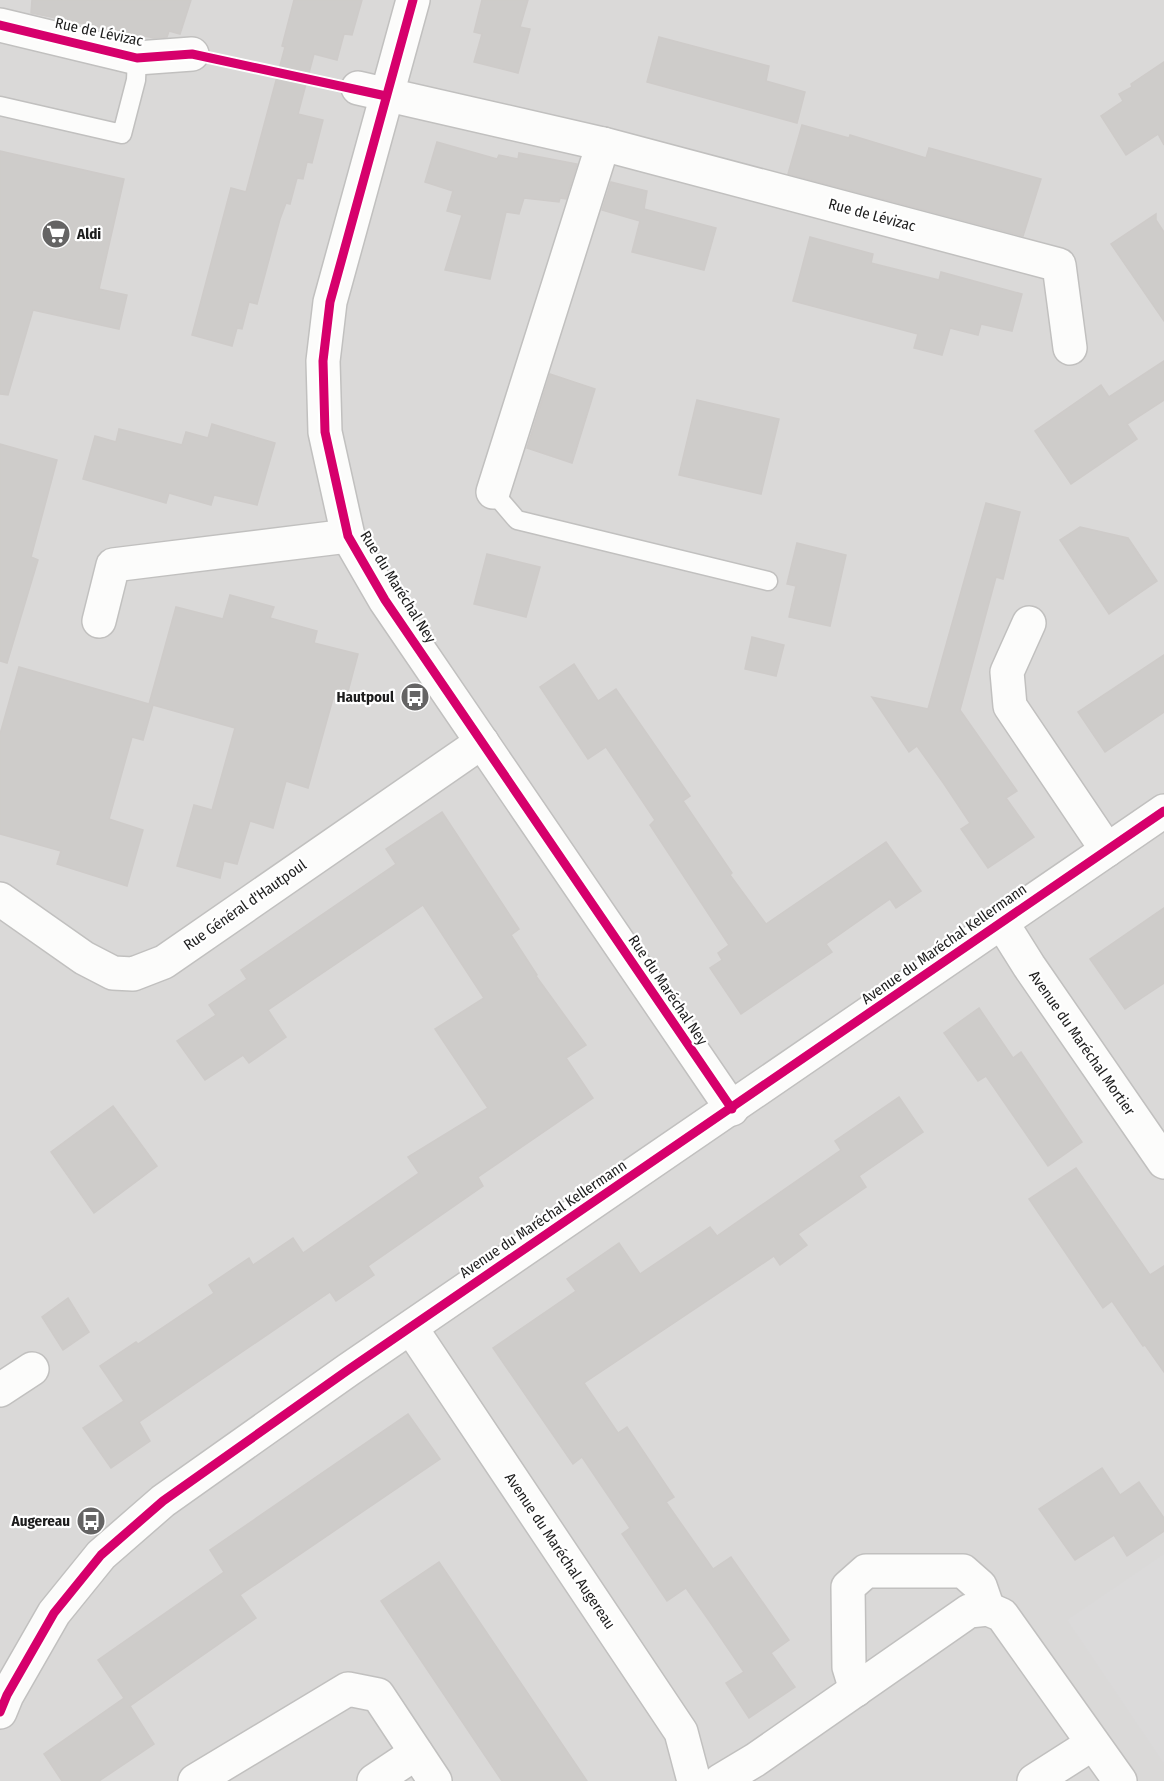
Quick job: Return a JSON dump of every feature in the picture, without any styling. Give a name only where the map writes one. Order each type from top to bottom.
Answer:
[{"type":"street","name":"Rue du Maréchal Ney","points":[[412,0],[372,92],[330,302],[323,361],[325,432],[348,536],[385,600],[732,1108]]},
{"type":"street","name":"Rue de Lévizac","points":[[0,25],[137,58],[192,54]]},
{"type":"street","name":"Rue de Lévizac","points":[[372,92],[603,144],[1059,265],[1070,348]]},
{"type":"street","points":[[493,492],[603,144]]},
{"type":"street","name":"Rue du Maréchal Ney","points":[[99,621],[113,565],[348,536]]},
{"type":"street","points":[[1029,624],[1007,672],[1010,706],[1107,850]]},
{"type":"street","name":"Rue Général d'Hautpoul","points":[[0,899],[84,958],[113,973],[133,974],[164,962],[482,742]]},
{"type":"street","name":"Avenue du Maréchal Kellermann","points":[[0,1712],[7,1695],[54,1613],[101,1555],[162,1501],[1164,811]]},
{"type":"street","name":"Avenue du Maréchal Mortier","points":[[1002,923],[1164,1162]]},
{"type":"street","name":"Avenue du Maréchal Augereau","points":[[411,1328],[681,1731],[694,1781]]},
{"type":"street","points":[[0,1390],[32,1369]]},
{"type":"street","points":[[856,1690],[849,1667],[848,1587],[866,1571],[963,1571],[980,1586],[988,1609]]},
{"type":"street","points":[[720,1781],[755,1760],[969,1611],[988,1609],[1002,1615],[1120,1781]]},
{"type":"street","points":[[195,1781],[348,1689],[378,1695],[435,1781]]},
{"type":"street","points":[[1034,1781],[1092,1744]]},
{"type":"street","points":[[374,1781],[416,1753]]},
{"type":"lane","points":[[0,106],[122,134],[136,80],[137,58]]},
{"type":"lane","points":[[493,492],[517,520],[768,581]]},
{"type":"shaded area","points":[[0,0],[1164,0],[1164,1781],[0,1781]]},
{"type":"shaded area","points":[[1164,1554],[1164,1764],[1067,1620]]},
{"type":"building","points":[[32,0],[191,0],[180,34],[169,31],[167,37],[154,38],[31,13]]},
{"type":"building","points":[[294,0],[362,0],[352,35],[344,34],[337,60],[314,54],[298,114],[323,120],[312,163],[307,162],[303,179],[297,178],[290,204],[286,203],[257,304],[249,302],[242,329],[237,328],[232,346],[192,335],[231,188],[246,192],[285,47],[282,46]]},
{"type":"building","points":[[482,0],[528,0],[520,27],[530,29],[518,73],[474,62],[482,34],[474,32]]},
{"type":"building","points":[[659,37],[769,66],[766,81],[805,92],[797,123],[647,82]]},
{"type":"building","points":[[1164,62],[1164,145],[1158,134],[1126,155],[1101,116],[1123,101],[1119,94],[1132,87],[1131,84]]},
{"type":"building","points":[[802,125],[849,138],[850,135],[926,158],[929,148],[1041,179],[1023,236],[788,174]]},
{"type":"building","points":[[437,142],[497,159],[499,155],[518,159],[519,153],[577,164],[566,199],[560,198],[559,202],[524,198],[519,214],[506,212],[490,279],[445,270],[462,215],[447,211],[453,191],[425,182]]},
{"type":"building","name":"Aldi","points":[[0,151],[124,179],[99,289],[127,295],[119,329],[33,310],[8,395],[0,394]]},
{"type":"building","points":[[611,182],[647,191],[644,209],[716,228],[704,270],[632,252],[640,221],[602,210]]},
{"type":"building","points":[[1156,214],[1156,220],[1164,232],[1164,321],[1111,244]]},
{"type":"building","points":[[810,237],[873,254],[871,263],[939,280],[941,272],[1022,294],[1012,331],[981,324],[978,335],[950,328],[942,355],[914,348],[918,334],[793,301]]},
{"type":"building","points":[[1164,361],[1164,400],[1127,424],[1137,439],[1071,484],[1035,431],[1101,385],[1109,397]]},
{"type":"building","points":[[550,374],[595,389],[572,463],[527,448]]},
{"type":"building","points":[[697,400],[779,419],[761,494],[679,475]]},
{"type":"building","points":[[212,424],[275,443],[257,505],[214,495],[211,505],[169,493],[166,503],[83,479],[95,436],[116,442],[119,429],[182,445],[186,432],[208,438]]},
{"type":"building","points":[[0,444],[57,460],[31,557],[38,560],[7,663],[0,661]]},
{"type":"building","points":[[986,503],[1020,512],[1003,579],[996,577],[960,710],[1017,791],[1006,798],[1034,837],[988,868],[961,829],[970,823],[944,784],[917,746],[909,752],[872,697],[928,709]]},
{"type":"building","points":[[1080,527],[1128,538],[1157,581],[1109,614],[1060,540]]},
{"type":"building","points":[[797,543],[846,555],[830,626],[789,617],[796,586],[787,584]]},
{"type":"building","points":[[487,554],[540,567],[526,617],[474,604]]},
{"type":"building","points":[[230,595],[274,607],[270,618],[317,631],[314,643],[358,654],[346,699],[334,695],[308,788],[286,781],[273,828],[250,821],[237,864],[224,861],[220,878],[177,866],[194,805],[212,810],[235,728],[153,705],[143,740],[132,737],[109,819],[143,830],[127,886],[57,864],[61,851],[0,834],[0,734],[19,667],[149,704],[176,607],[223,619]]},
{"type":"building","points":[[752,637],[784,645],[776,676],[745,669]]},
{"type":"building","points":[[1164,655],[1164,712],[1105,752],[1078,712]]},
{"type":"building","points":[[574,664],[598,701],[616,689],[690,796],[683,801],[732,873],[730,875],[766,924],[886,842],[921,891],[896,908],[890,899],[826,944],[832,952],[741,1014],[710,968],[722,960],[718,953],[729,945],[650,825],[655,820],[606,747],[588,759],[540,687]]},
{"type":"building","points":[[442,812],[519,929],[511,935],[536,976],[586,1045],[566,1058],[593,1098],[478,1177],[483,1186],[368,1266],[374,1275],[336,1301],[330,1292],[139,1422],[150,1441],[111,1468],[83,1428],[124,1401],[100,1366],[136,1342],[138,1344],[214,1293],[209,1285],[249,1258],[253,1265],[293,1238],[303,1253],[419,1173],[408,1157],[488,1108],[435,1029],[484,998],[423,905],[268,1010],[286,1037],[249,1063],[243,1055],[205,1080],[177,1041],[216,1015],[209,1005],[247,979],[241,970],[396,864],[386,849]]},
{"type":"building","points":[[1164,908],[1164,983],[1125,1009],[1090,959]]},
{"type":"building","points":[[979,1008],[1013,1058],[1021,1052],[1082,1142],[1048,1166],[986,1076],[978,1081],[944,1033]]},
{"type":"building","points":[[899,1097],[923,1132],[859,1176],[866,1187],[798,1234],[807,1245],[780,1265],[774,1256],[584,1383],[618,1433],[627,1427],[674,1497],[666,1502],[713,1569],[731,1557],[789,1640],[771,1653],[795,1687],[749,1718],[726,1683],[744,1672],[710,1622],[686,1588],[667,1601],[622,1534],[630,1528],[582,1457],[573,1464],[493,1348],[576,1291],[567,1279],[619,1243],[640,1274],[710,1227],[717,1236],[841,1150],[835,1141]]},
{"type":"building","points":[[113,1106],[157,1166],[94,1213],[51,1152]]},
{"type":"building","points":[[1076,1168],[1150,1275],[1164,1266],[1164,1372],[1112,1301],[1103,1308],[1029,1199]]},
{"type":"building","points":[[68,1298],[89,1332],[63,1350],[42,1317]]},
{"type":"building","points":[[408,1414],[440,1459],[240,1595],[256,1618],[130,1706],[154,1744],[99,1781],[62,1781],[44,1754],[124,1698],[98,1660],[224,1572],[210,1550]]},
{"type":"building","points":[[1102,1468],[1120,1495],[1139,1482],[1164,1518],[1164,1531],[1127,1556],[1114,1535],[1075,1560],[1039,1509]]},
{"type":"building","points":[[439,1562],[587,1781],[502,1781],[381,1601]]},
{"type":"cycle path","points":[[413,0],[330,302],[323,361],[325,432],[348,536],[385,600],[732,1109]]},
{"type":"cycle path","points":[[0,25],[137,58],[192,54],[386,96]]},
{"type":"cycle path","points":[[0,1712],[7,1695],[54,1613],[101,1555],[163,1501],[348,1370],[1164,811]]},
{"type":"place","name":"Aldi","points":[[56,234]]},
{"type":"place","name":"Hautpoul","points":[[415,697]]},
{"type":"place","name":"Augereau","points":[[91,1521]]}]
